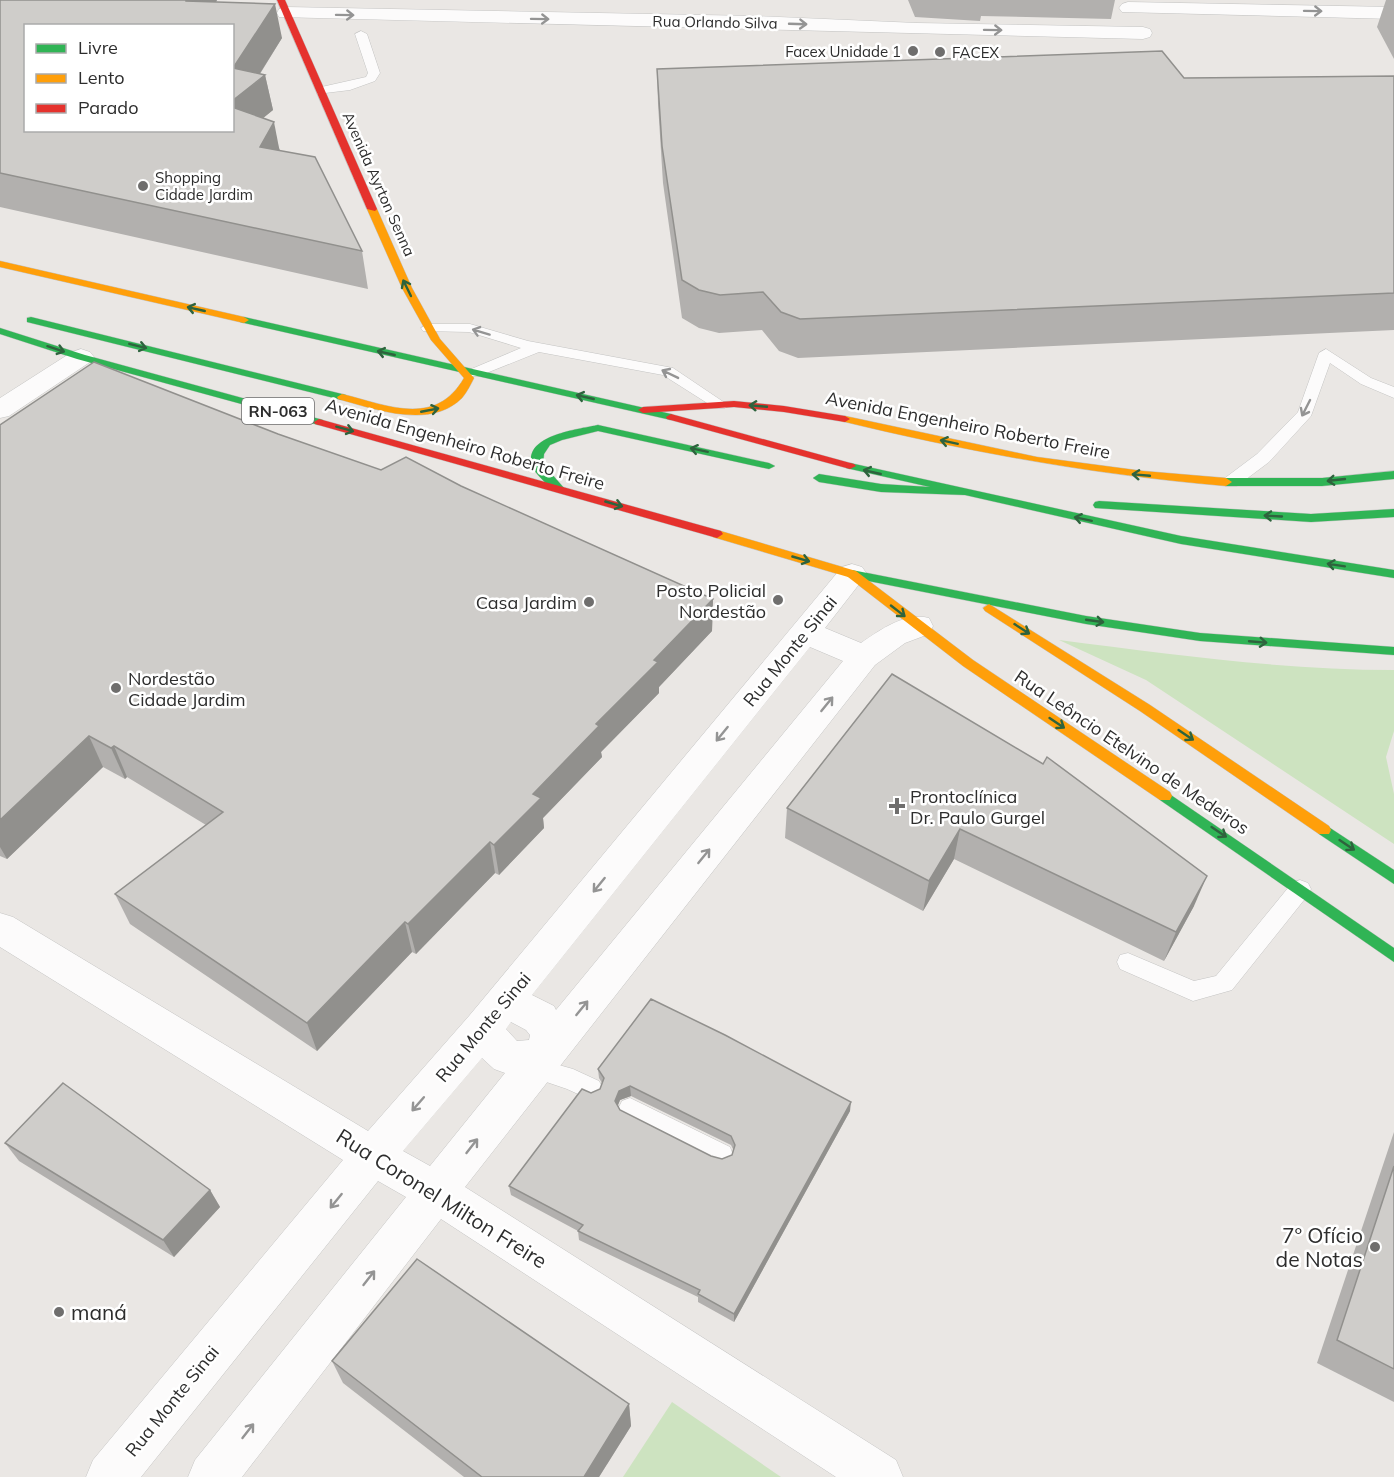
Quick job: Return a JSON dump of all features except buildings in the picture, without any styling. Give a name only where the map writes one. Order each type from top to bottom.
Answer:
[{"type":"main road","name":"Avenida Ayrton Senna","points":[[284,7],[407,288],[428,328],[468,372]]},
{"type":"main road","name":"Avenida Engenheiro Roberto Freire","points":[[0,264],[643,410],[850,466],[963,493]]},
{"type":"main road","points":[[23,318],[405,413],[428,412],[457,401],[466,391],[470,378],[468,372]]},
{"type":"main road","name":"Avenida Engenheiro Roberto Freire","points":[[0,331],[81,357],[558,488],[852,574],[1086,620],[1200,637],[1394,651]]},
{"type":"main road","name":"Avenida Engenheiro Roberto Freire","points":[[643,410],[720,405],[790,409],[1036,460],[1135,474],[1231,482],[1321,482],[1394,475]]},
{"type":"main road","points":[[558,488],[541,471],[537,464],[538,454],[546,443],[558,437],[598,428],[786,470]]},
{"type":"main road","points":[[809,476],[881,488],[963,493],[1181,540],[1394,574]]},
{"type":"main road","points":[[982,497],[1311,518],[1394,513]]},
{"type":"main road","name":"Rua Leôncio Etelvino de Medeiros","points":[[852,574],[968,663],[1225,836],[1394,956]]},
{"type":"main road","points":[[973,597],[1145,708],[1394,878]]},
{"type":"street","points":[[1126,4],[1394,13]]},
{"type":"street","points":[[1126,4],[1143,33],[1148,52]]},
{"type":"street","name":"Rua Orlando Silva","points":[[284,7],[917,28],[1143,33]]},
{"type":"street","points":[[0,410],[81,357]]},
{"type":"street","points":[[89,388],[118,367]]},
{"type":"street","name":"Rua Monte Sinai","points":[[110,1477],[373,1156],[494,1014],[852,574]]},
{"type":"street","points":[[212,1477],[540,1061],[864,657],[894,635],[918,626]]},
{"type":"street","points":[[805,632],[864,657]]},
{"type":"street","name":"Rua Coronel Milton Freire","points":[[0,928],[373,1156],[436,1192],[879,1477]]},
{"type":"street","points":[[494,1014],[494,1045],[511,1058],[540,1061]]},
{"type":"lane","points":[[321,91],[371,80],[374,73],[361,34]]},
{"type":"lane","points":[[428,328],[470,328],[537,346],[668,371],[720,405]]},
{"type":"lane","points":[[468,372],[537,346]]},
{"type":"lane","points":[[1231,482],[1263,458],[1305,413],[1326,353],[1366,381],[1394,393]]},
{"type":"lane","points":[[1128,962],[1193,991],[1224,983],[1300,889]]},
{"type":"lane","points":[[540,1061],[591,1089]]},
{"type":"lane","points":[[630,1109],[721,1155]]},
{"type":"green space","points":[[1059,640],[1268,664],[1394,670],[1394,731],[1386,757],[1394,794],[1394,844],[1146,680]]},
{"type":"green space","points":[[672,1402],[781,1477],[623,1477]]},
{"type":"traffic: fast","points":[[31,320],[342,397]]},
{"type":"traffic: fast","points":[[244,320],[671,417]]},
{"type":"traffic: fast","points":[[0,331],[81,357],[319,422]]},
{"type":"traffic: fast","points":[[558,488],[541,471],[537,464],[538,454],[546,443],[558,437],[598,428],[769,466]]},
{"type":"traffic: fast","points":[[850,466],[1181,540],[1394,574]]},
{"type":"traffic: fast","points":[[1226,482],[1322,482],[1394,475]]},
{"type":"traffic: fast","points":[[819,478],[881,488],[961,493]]},
{"type":"traffic: fast","points":[[1099,505],[1311,518],[1394,513]]},
{"type":"traffic: fast","points":[[852,574],[1086,620],[1200,637],[1394,651]]},
{"type":"traffic: fast","points":[[1165,796],[1394,956]]},
{"type":"traffic: fast","points":[[1324,830],[1394,878]]},
{"type":"traffic: slow","points":[[342,397],[395,410],[431,411],[446,405],[459,395],[469,378],[436,340],[407,288],[372,209]]},
{"type":"traffic: slow","points":[[0,264],[244,320]]},
{"type":"traffic: slow","points":[[845,419],[1037,460],[1143,475],[1226,482]]},
{"type":"traffic: slow","points":[[717,534],[852,574],[968,663],[1165,796]]},
{"type":"traffic: slow","points":[[989,608],[1145,708],[1324,830]]},
{"type":"traffic: jam","points":[[281,0],[372,209]]},
{"type":"traffic: jam","points":[[643,410],[734,404],[845,419]]},
{"type":"traffic: jam","points":[[671,417],[850,466]]},
{"type":"traffic: jam","points":[[319,422],[717,534]]},
{"type":"place","name":"Facex Unidade 1","points":[[913,51]]},
{"type":"place","name":"FACEX","points":[[940,52]]},
{"type":"place","name":"Shopping Cidade Jardim","points":[[143,186]]},
{"type":"place","name":"Posto Policial Nordestão","points":[[778,600]]},
{"type":"place","name":"Casa Jardim","points":[[589,602]]},
{"type":"place","name":"Nordestão Cidade Jardim","points":[[116,688]]},
{"type":"place","name":"Prontoclínica Dr. Paulo Gurgel","points":[[897,806]]},
{"type":"place","name":"7º Ofício de Notas","points":[[1375,1247]]},
{"type":"place","name":"maná","points":[[59,1312]]}]
